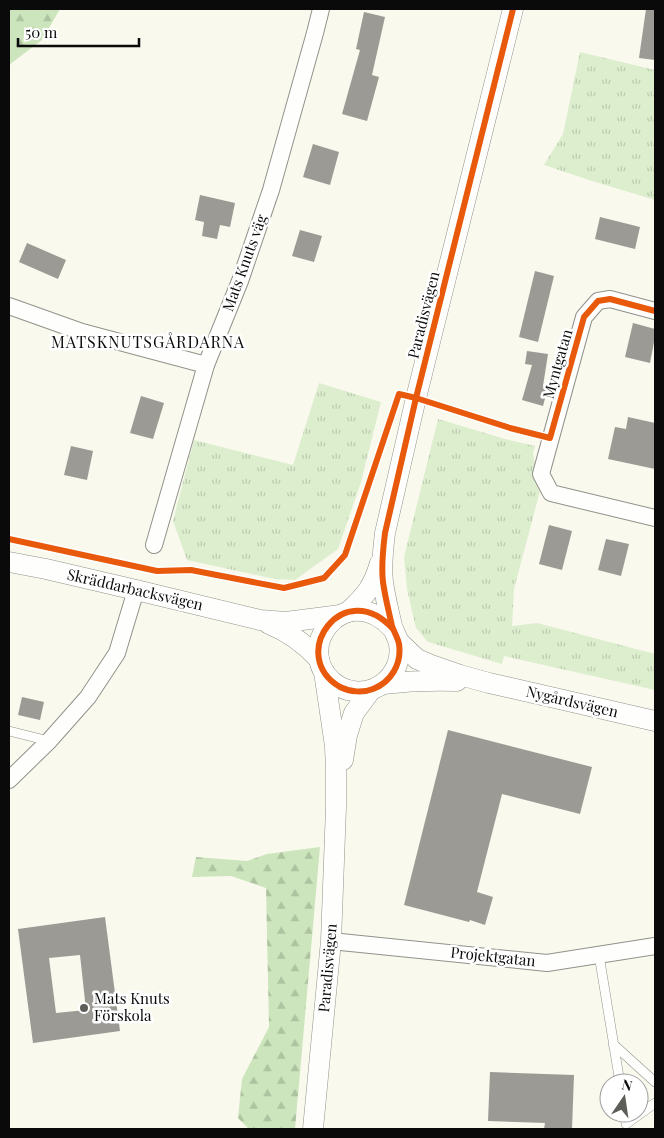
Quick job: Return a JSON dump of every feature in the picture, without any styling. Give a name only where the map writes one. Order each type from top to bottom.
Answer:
[{"type":"street","name":"Mats Knuts väg","points":[[154,545],[206,365],[240,280],[271,190],[321,9]]},
{"type":"street","name":"Paradisvägen","points":[[344,614],[370,589],[377,574],[416,398],[513,9]]},
{"type":"street","name":"Myntgatan","points":[[655,311],[610,299],[598,301],[584,317],[541,474],[551,493],[655,518]]},
{"type":"street","points":[[9,306],[82,332],[206,365]]},
{"type":"street","name":"Paradisvägen","points":[[382,554],[383,580],[396,635]]},
{"type":"street","name":"Skräddarbacksvägen","points":[[9,562],[260,620],[286,622],[344,614]]},
{"type":"street","points":[[9,780],[49,741],[88,697],[117,653],[136,590]]},
{"type":"street","points":[[360,611],[373,613],[384,620],[396,635],[400,654],[397,665],[392,676],[377,687],[357,692],[344,689],[332,682],[321,665],[319,646],[322,633],[330,622],[344,614],[360,611]]},
{"type":"street","name":"Skräddarbacksvägen","points":[[260,620],[295,637],[307,647],[321,665]]},
{"type":"street","name":"Nygårdsvägen","points":[[396,635],[417,659],[460,675],[655,720]]},
{"type":"street","name":"Paradisvägen","points":[[314,1129],[331,941],[336,807],[335,746],[321,665]]},
{"type":"street","name":"Nygårdsvägen","points":[[377,687],[409,680],[489,683]]},
{"type":"street","name":"Paradisvägen","points":[[336,807],[347,735],[354,713],[377,687]]},
{"type":"street","name":"Projektgatan","points":[[331,941],[547,963],[655,946]]},
{"type":"lane","points":[[9,731],[49,741]]},
{"type":"lane","points":[[599,955],[618,1073]]},
{"type":"lane","points":[[613,1044],[655,1082]]},
{"type":"green space","points":[[9,9],[60,9],[42,40],[9,65]]},
{"type":"green space","points":[[580,52],[655,70],[655,200],[544,165],[563,134]]},
{"type":"green space","points":[[319,383],[381,402],[361,482],[338,549],[295,580],[275,579],[187,560],[173,521],[194,440],[293,465]]},
{"type":"green space","points":[[438,419],[535,446],[533,453],[540,491],[514,589],[512,626],[537,623],[655,654],[655,690],[504,656],[502,664],[428,642],[416,628],[407,589],[404,557]]},
{"type":"green space","points":[[320,847],[295,1129],[249,1129],[238,1118],[242,1079],[269,1027],[266,888],[231,876],[192,877],[196,857],[247,861],[267,854]]},
{"type":"building","points":[[646,9],[655,9],[655,60],[639,58]]},
{"type":"building","points":[[364,12],[385,17],[372,75],[379,77],[367,121],[342,114],[360,50],[356,49]]},
{"type":"building","points":[[313,144],[339,152],[330,185],[303,177]]},
{"type":"building","points":[[200,195],[235,203],[230,227],[220,225],[217,239],[202,236],[204,222],[195,220]]},
{"type":"building","points":[[600,217],[640,227],[635,249],[595,239]]},
{"type":"building","points":[[300,230],[322,236],[314,262],[292,256]]},
{"type":"building","points":[[27,243],[66,260],[58,279],[19,262]]},
{"type":"building","points":[[535,271],[554,276],[538,342],[519,337]]},
{"type":"building","points":[[633,323],[655,329],[650,363],[625,357]]},
{"type":"building","points":[[527,351],[548,354],[543,386],[548,387],[543,406],[522,400],[532,365],[525,364]]},
{"type":"building","points":[[141,396],[164,403],[153,439],[130,433]]},
{"type":"building","points":[[628,417],[655,423],[655,469],[608,459],[615,427],[626,429]]},
{"type":"building","points":[[71,446],[93,451],[87,480],[64,475]]},
{"type":"building","points":[[549,525],[572,531],[562,570],[539,564]]},
{"type":"building","points":[[606,539],[629,544],[621,576],[598,570]]},
{"type":"building","points":[[22,697],[44,702],[40,720],[18,715]]},
{"type":"building","points":[[448,730],[592,767],[580,814],[502,794],[477,892],[493,897],[485,925],[404,905]]},
{"type":"building","points":[[105,917],[120,1031],[33,1043],[18,929]],"holes":[[[80,955],[86,1010],[56,1013],[49,958]]]},
{"type":"building","points":[[490,1072],[574,1075],[572,1129],[544,1129],[545,1123],[488,1121]]},
{"type":"cycle path","points":[[393,629],[374,615],[356,611],[340,615],[328,626],[320,640],[319,657],[325,673],[344,689],[365,691],[385,682],[394,671],[399,658],[399,644],[392,626],[382,576],[385,533],[416,398],[513,9]]},
{"type":"cycle path","points":[[9,539],[157,571],[191,570],[284,588],[324,578],[345,555],[399,394],[510,428],[550,438],[584,317],[598,301],[610,299],[655,311]]},
{"type":"place","name":"Mats Knuts Förskola","points":[[84,1008]]},
{"type":"district","name":"MATSKNUTSGÅRDARNA","points":[[148,342]]}]
